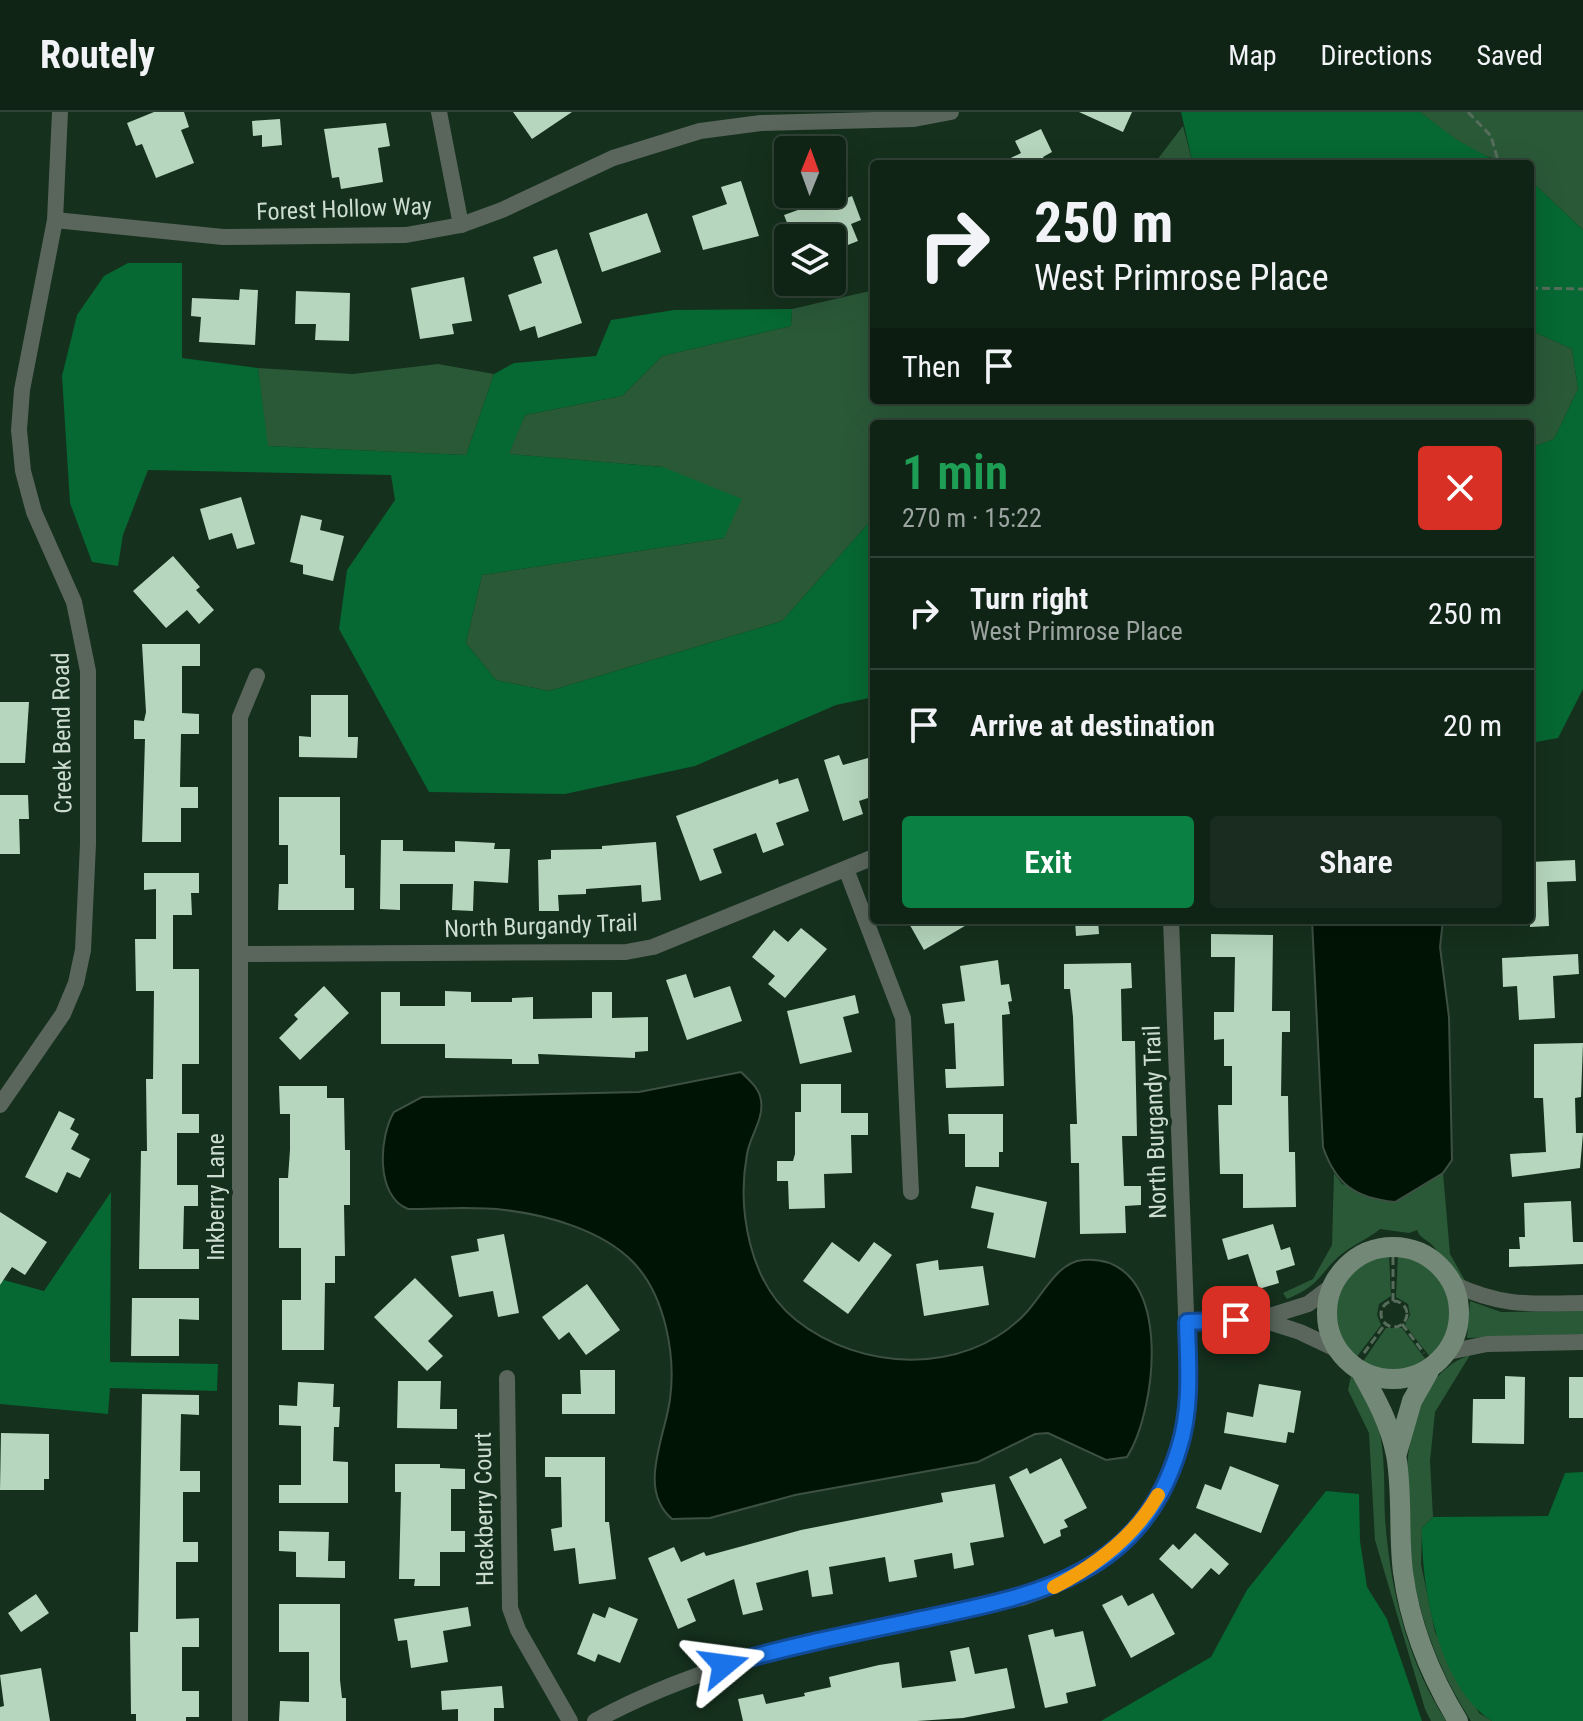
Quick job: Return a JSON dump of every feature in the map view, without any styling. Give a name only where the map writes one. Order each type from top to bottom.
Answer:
[{"type":"street","name":"Creek Bend Road","points":[[0,1105],[63,1014],[76,983],[86,927],[88,702],[84,641],[70,593],[34,512],[23,471],[19,430],[22,390],[55,220],[60,112]]},
{"type":"street","points":[[439,112],[461,225]]},
{"type":"street","name":"Forest Hollow Way","points":[[55,220],[223,237],[406,235],[461,225],[553,188],[613,158],[700,131],[761,123],[914,119],[951,112]]},
{"type":"street","name":"Inkberry Lane","points":[[240,1721],[240,717],[257,676]]},
{"type":"street","name":"North Burgandy Trail","points":[[240,954],[626,952],[653,947],[870,859]]},
{"type":"street","points":[[846,869],[903,1018],[911,1192]]},
{"type":"street","name":"North Burgandy Trail","points":[[595,1721],[665,1687],[724,1665],[784,1648],[1021,1598],[1080,1574],[1130,1533],[1167,1479],[1186,1420],[1187,1322],[1171,924]]},
{"type":"street","points":[[1187,1322],[1260,1319],[1308,1304],[1332,1286],[1357,1257],[1393,1242],[1434,1261],[1453,1284],[1492,1301],[1513,1305],[1583,1303]]},
{"type":"street","points":[[1396,1457],[1412,1401],[1455,1339],[1459,1311],[1453,1284]]},
{"type":"street","points":[[1332,1286],[1327,1319],[1338,1350]]},
{"type":"street","points":[[1260,1319],[1300,1332],[1387,1379],[1487,1344],[1583,1342]]},
{"type":"street","points":[[1359,1365],[1382,1410],[1396,1457],[1402,1570],[1408,1598],[1428,1663],[1458,1721]]},
{"type":"street","name":"Hackberry Court","points":[[507,1378],[510,1608],[518,1630],[570,1721]]},
{"type":"path","points":[[1468,112],[1491,136],[1498,160]]},
{"type":"path","points":[[1534,288],[1583,289]]},
{"type":"path","points":[[1393,1242],[1393,1301]]},
{"type":"path","points":[[1359,1365],[1385,1324],[1381,1311],[1385,1304],[1393,1301]]},
{"type":"path","points":[[1393,1301],[1406,1309],[1402,1324]]},
{"type":"path","points":[[1385,1324],[1393,1327],[1402,1324]]},
{"type":"path","points":[[1402,1324],[1437,1363]]},
{"type":"green space","points":[[1181,112],[1420,112],[1457,140],[1494,160],[1192,160]]},
{"type":"green space","points":[[1420,112],[1583,112],[1583,230],[1534,184],[1534,160],[1498,160],[1458,141]]},
{"type":"green space","points":[[1183,126],[1192,160],[1157,160]]},
{"type":"green space","points":[[1534,184],[1583,230],[1583,689],[1558,738],[1534,742],[1534,446],[1554,439],[1578,389],[1572,349],[1534,332]]},
{"type":"green space","points":[[128,263],[182,263],[182,358],[258,368],[268,446],[466,455],[494,374],[514,363],[596,356],[611,320],[674,310],[792,309],[791,326],[662,356],[622,396],[525,415],[509,454],[663,467],[742,499],[724,538],[482,575],[466,643],[496,680],[549,691],[782,621],[870,522],[870,698],[836,705],[695,766],[565,794],[429,792],[339,629],[347,570],[395,500],[391,475],[148,470],[123,535],[118,566],[92,562],[70,503],[62,376],[77,315],[104,276]]},
{"type":"green space","points":[[870,291],[870,404],[1534,404],[1534,332],[1572,349],[1578,389],[1554,439],[1534,446],[1534,420],[870,420],[870,522],[782,621],[549,691],[496,680],[466,643],[482,575],[724,538],[663,467],[508,454],[525,415],[622,396],[662,356],[791,326],[792,309]]},
{"type":"green space","points":[[438,364],[494,374],[466,455],[267,446],[258,368],[353,374]]},
{"type":"green space","points":[[1334,1173],[1342,1184],[1394,1202],[1443,1173],[1450,1254],[1468,1286],[1417,1230],[1409,1233],[1380,1229],[1337,1258],[1311,1286],[1287,1299],[1283,1293],[1313,1279],[1332,1245]]},
{"type":"green space","points":[[111,1192],[110,1362],[218,1364],[217,1391],[110,1388],[108,1414],[0,1404],[0,1279],[44,1291]]},
{"type":"green space","points":[[1389,1254],[1391,1296],[1379,1304],[1377,1315],[1381,1325],[1355,1359],[1337,1327],[1335,1311],[1338,1295],[1344,1280],[1355,1268],[1370,1259]]},
{"type":"green space","points":[[1398,1254],[1416,1259],[1431,1268],[1448,1295],[1448,1328],[1442,1344],[1431,1358],[1405,1325],[1410,1315],[1408,1304],[1396,1297]]},
{"type":"green space","points":[[1470,1301],[1501,1312],[1583,1311],[1583,1334],[1467,1338]]},
{"type":"green space","points":[[1386,1328],[1402,1328],[1427,1361],[1394,1371],[1362,1363]]},
{"type":"green space","points":[[1470,1355],[1435,1412],[1430,1461],[1433,1517],[1422,1528],[1421,1564],[1435,1632],[1479,1713],[1492,1721],[1471,1721],[1439,1662],[1418,1598],[1408,1536],[1408,1462],[1414,1426],[1425,1395],[1444,1370]]},
{"type":"green space","points":[[1351,1376],[1365,1394],[1380,1433],[1387,1540],[1394,1588],[1406,1634],[1423,1679],[1446,1721],[1431,1721],[1425,1709],[1375,1540],[1369,1433],[1348,1390]]},
{"type":"green space","points":[[1583,1472],[1583,1721],[1492,1721],[1473,1705],[1458,1684],[1436,1634],[1425,1578],[1422,1528],[1433,1517],[1548,1516],[1565,1473]]},
{"type":"green space","points":[[1326,1491],[1359,1494],[1360,1541],[1367,1587],[1387,1619],[1422,1721],[1101,1721],[1211,1657],[1247,1590]]},
{"type":"shaded area","points":[[1312,924],[1443,924],[1440,947],[1449,1017],[1452,1160],[1443,1173],[1395,1202],[1369,1197],[1349,1187],[1334,1171],[1323,1147]]},
{"type":"shaded area","points":[[741,1072],[757,1089],[761,1108],[744,1175],[750,1244],[767,1286],[796,1320],[822,1337],[880,1357],[911,1360],[942,1357],[971,1349],[999,1335],[1023,1316],[1057,1274],[1073,1262],[1083,1260],[1113,1264],[1133,1281],[1146,1306],[1151,1338],[1151,1371],[1146,1405],[1138,1434],[1127,1457],[1106,1460],[1048,1433],[1035,1434],[978,1462],[795,1495],[710,1518],[672,1519],[656,1493],[655,1478],[670,1399],[669,1345],[666,1326],[653,1291],[633,1262],[590,1233],[538,1216],[481,1208],[408,1209],[397,1202],[385,1179],[383,1150],[389,1123],[394,1112],[422,1097],[639,1092]]},
{"type":"building","points":[[154,112],[184,112],[189,127],[181,130],[194,163],[156,178],[142,144],[136,146],[127,123]]},
{"type":"building","points":[[513,112],[572,112],[532,139]]},
{"type":"building","points":[[1079,112],[1132,112],[1123,132]]},
{"type":"building","points":[[280,119],[282,145],[262,147],[262,135],[253,136],[252,121]]},
{"type":"building","points":[[386,123],[390,146],[378,148],[383,182],[341,189],[339,177],[332,178],[324,129]]},
{"type":"building","points":[[1041,129],[1052,152],[1043,157],[1044,160],[1006,160],[1021,153],[1015,141]]},
{"type":"building","points":[[741,181],[759,236],[703,250],[692,216],[727,204],[721,187]]},
{"type":"building","points":[[846,195],[847,198],[852,196],[861,220],[851,224],[858,241],[846,246],[846,224],[788,224],[784,215],[804,208],[846,208]]},
{"type":"building","points":[[647,213],[661,252],[602,272],[589,233]]},
{"type":"building","points":[[557,249],[582,323],[538,338],[535,326],[520,331],[508,295],[542,283],[533,257]]},
{"type":"building","points":[[464,277],[472,321],[452,324],[454,334],[420,339],[411,288]]},
{"type":"building","points":[[240,289],[258,290],[255,345],[199,342],[201,317],[191,316],[192,298],[239,300]]},
{"type":"building","points":[[296,291],[350,293],[349,341],[315,340],[316,324],[295,324]]},
{"type":"building","points":[[241,497],[255,544],[237,549],[232,533],[209,540],[200,509]]},
{"type":"building","points":[[301,515],[322,520],[320,530],[344,536],[333,581],[303,574],[303,565],[290,562]]},
{"type":"building","points":[[173,556],[200,587],[196,590],[214,610],[199,624],[187,610],[166,628],[133,591]]},
{"type":"building","points":[[142,644],[200,644],[200,666],[182,666],[182,713],[199,714],[199,734],[181,734],[180,787],[198,787],[198,808],[181,808],[181,842],[142,842],[145,739],[134,739],[134,720],[144,721],[146,712]]},
{"type":"building","points":[[311,695],[348,695],[348,737],[358,737],[357,758],[299,757],[299,736],[311,737]]},
{"type":"building","points":[[0,702],[29,702],[25,763],[0,763]]},
{"type":"building","points":[[839,755],[843,765],[868,758],[870,797],[859,801],[863,814],[843,821],[824,760]]},
{"type":"building","points":[[798,778],[809,811],[776,823],[784,845],[763,853],[756,833],[713,849],[722,873],[700,881],[676,816],[778,779],[779,784]]},
{"type":"building","points":[[0,795],[28,795],[29,819],[19,819],[20,854],[0,854]]},
{"type":"building","points":[[279,797],[340,797],[340,855],[345,855],[345,888],[354,888],[354,910],[278,910],[279,884],[288,884],[288,845],[279,845]]},
{"type":"building","points":[[381,840],[403,840],[403,851],[455,852],[455,841],[495,843],[494,849],[510,849],[508,883],[474,881],[473,911],[452,910],[453,884],[400,884],[400,910],[380,909]]},
{"type":"building","points":[[656,842],[661,900],[642,902],[641,885],[586,889],[586,894],[558,895],[559,911],[539,911],[538,860],[551,859],[551,850],[602,849],[602,846]]},
{"type":"building","points":[[1575,860],[1576,881],[1547,882],[1549,926],[1530,927],[1534,924],[1534,862]]},
{"type":"building","points":[[144,873],[199,873],[199,893],[191,893],[192,915],[173,915],[173,969],[199,969],[199,1064],[182,1064],[182,1114],[199,1114],[199,1133],[177,1133],[177,1185],[198,1185],[198,1206],[184,1206],[183,1249],[199,1249],[199,1269],[139,1269],[141,1151],[147,1151],[146,1079],[153,1079],[154,991],[136,991],[135,939],[156,939],[156,889],[144,890]]},
{"type":"building","points":[[909,924],[968,924],[924,950]]},
{"type":"building","points":[[1075,924],[1098,924],[1099,934],[1076,936]]},
{"type":"building","points":[[801,928],[827,949],[785,998],[768,984],[775,976],[752,957],[774,930],[788,942]]},
{"type":"building","points":[[1211,934],[1273,935],[1272,1011],[1290,1011],[1290,1032],[1282,1032],[1281,1096],[1288,1096],[1289,1152],[1295,1152],[1296,1207],[1243,1208],[1243,1174],[1220,1174],[1218,1105],[1232,1105],[1232,1066],[1224,1066],[1224,1039],[1214,1040],[1214,1012],[1234,1012],[1235,957],[1211,957]]},
{"type":"building","points":[[1578,954],[1579,974],[1553,976],[1555,1018],[1519,1020],[1517,986],[1503,987],[1502,958]]},
{"type":"building","points":[[998,960],[1001,985],[1009,984],[1012,1001],[1008,1002],[1010,1014],[1002,1015],[1004,1086],[946,1088],[945,1069],[956,1069],[954,1023],[945,1024],[942,1004],[965,1001],[960,966]]},
{"type":"building","points":[[1131,963],[1132,988],[1121,989],[1122,1041],[1135,1041],[1137,1136],[1122,1136],[1124,1186],[1141,1186],[1141,1205],[1125,1206],[1126,1233],[1080,1234],[1079,1163],[1071,1163],[1070,1124],[1077,1124],[1073,1017],[1070,989],[1064,989],[1064,964]]},
{"type":"building","points":[[686,974],[694,998],[730,986],[742,1021],[687,1040],[666,980]]},
{"type":"building","points":[[324,986],[349,1013],[300,1060],[279,1038],[298,1019],[294,1015]]},
{"type":"building","points":[[445,991],[471,992],[471,1002],[512,1002],[512,998],[533,997],[533,1019],[592,1018],[592,992],[612,992],[612,1018],[648,1017],[648,1051],[635,1052],[635,1058],[538,1054],[539,1064],[512,1064],[512,1059],[445,1058],[445,1044],[381,1044],[381,992],[400,992],[400,1006],[445,1006]]},
{"type":"building","points":[[855,995],[859,1013],[843,1017],[852,1052],[800,1064],[787,1011]]},
{"type":"building","points":[[1583,1043],[1581,1097],[1575,1098],[1576,1133],[1583,1133],[1580,1168],[1512,1177],[1510,1154],[1546,1152],[1543,1098],[1534,1098],[1534,1044]]},
{"type":"building","points":[[801,1084],[841,1084],[841,1113],[868,1113],[868,1135],[851,1135],[852,1173],[824,1174],[825,1208],[789,1209],[788,1181],[777,1181],[777,1161],[793,1161],[795,1154],[795,1112],[801,1112]]},
{"type":"building","points":[[279,1086],[327,1086],[327,1098],[344,1098],[345,1150],[350,1150],[350,1205],[344,1205],[345,1256],[335,1256],[335,1283],[325,1283],[324,1350],[282,1350],[282,1300],[301,1300],[301,1248],[279,1248],[279,1178],[288,1178],[290,1114],[280,1114]]},
{"type":"building","points":[[59,1111],[75,1119],[70,1129],[79,1134],[71,1149],[90,1159],[80,1178],[67,1172],[57,1193],[25,1177]]},
{"type":"building","points":[[948,1114],[1003,1114],[1003,1152],[999,1152],[999,1167],[965,1167],[965,1134],[949,1134]]},
{"type":"building","points":[[976,1186],[1047,1202],[1035,1258],[987,1248],[994,1213],[971,1208]]},
{"type":"building","points":[[1571,1201],[1573,1242],[1583,1242],[1583,1264],[1509,1267],[1509,1249],[1520,1249],[1519,1237],[1525,1237],[1524,1203]]},
{"type":"building","points":[[0,1212],[47,1242],[25,1275],[12,1267],[0,1285]]},
{"type":"building","points":[[1273,1224],[1281,1250],[1290,1247],[1295,1265],[1276,1271],[1279,1283],[1259,1289],[1248,1254],[1228,1260],[1222,1239]]},
{"type":"building","points":[[504,1234],[519,1313],[498,1317],[493,1291],[459,1297],[451,1256],[479,1251],[477,1239]]},
{"type":"building","points":[[832,1242],[859,1262],[874,1242],[892,1255],[848,1314],[803,1281]]},
{"type":"building","points":[[938,1260],[939,1270],[983,1266],[989,1305],[924,1316],[916,1264]]},
{"type":"building","points":[[415,1278],[453,1316],[428,1341],[443,1356],[427,1371],[374,1317]]},
{"type":"building","points":[[587,1284],[620,1330],[586,1355],[569,1332],[559,1340],[542,1317]]},
{"type":"building","points":[[132,1298],[199,1298],[199,1320],[179,1319],[179,1356],[131,1356]]},
{"type":"building","points":[[580,1370],[615,1370],[615,1414],[562,1414],[562,1394],[581,1394]]},
{"type":"building","points":[[1505,1376],[1525,1377],[1524,1444],[1472,1443],[1473,1399],[1505,1399]]},
{"type":"building","points":[[1569,1377],[1583,1377],[1583,1418],[1569,1418]]},
{"type":"building","points":[[398,1381],[441,1381],[440,1409],[457,1409],[457,1429],[397,1428]]},
{"type":"building","points":[[298,1382],[334,1384],[333,1407],[340,1407],[339,1427],[334,1427],[333,1461],[348,1462],[348,1503],[279,1503],[279,1485],[301,1485],[301,1426],[279,1425],[279,1405],[297,1406]]},
{"type":"building","points":[[1259,1384],[1301,1391],[1294,1433],[1288,1432],[1286,1443],[1224,1433],[1227,1412],[1253,1417]]},
{"type":"building","points":[[142,1394],[199,1395],[199,1415],[181,1414],[180,1471],[200,1471],[200,1492],[183,1492],[183,1542],[198,1542],[198,1562],[176,1562],[176,1619],[199,1618],[199,1647],[182,1647],[182,1691],[199,1691],[199,1717],[186,1717],[186,1721],[136,1721],[136,1714],[131,1714],[130,1632],[138,1632]]},
{"type":"building","points":[[1,1433],[49,1434],[49,1479],[44,1479],[44,1490],[0,1490]]},
{"type":"building","points":[[545,1457],[605,1457],[605,1522],[609,1522],[616,1579],[579,1584],[575,1548],[554,1551],[551,1529],[562,1527],[561,1477],[545,1477]]},
{"type":"building","points":[[1061,1458],[1087,1508],[1064,1520],[1068,1527],[1060,1530],[1061,1536],[1044,1544],[1009,1477],[1027,1468],[1030,1474]]},
{"type":"building","points":[[395,1464],[440,1464],[440,1468],[465,1469],[465,1489],[451,1489],[451,1531],[465,1531],[465,1552],[440,1552],[440,1586],[414,1586],[415,1579],[399,1579],[401,1492],[395,1492]]},
{"type":"building","points":[[1230,1466],[1279,1485],[1261,1533],[1196,1508],[1205,1484],[1221,1490]]},
{"type":"building","points":[[995,1484],[1004,1537],[970,1543],[974,1565],[954,1569],[952,1553],[914,1560],[917,1577],[889,1582],[885,1557],[829,1567],[833,1594],[812,1597],[808,1570],[756,1583],[763,1610],[743,1615],[734,1579],[687,1599],[696,1621],[678,1629],[648,1558],[674,1547],[681,1562],[704,1552],[706,1556],[801,1530],[943,1502],[941,1493]]},
{"type":"building","points":[[279,1531],[329,1532],[328,1561],[345,1561],[345,1578],[296,1577],[296,1552],[279,1551]]},
{"type":"building","points":[[1195,1533],[1229,1564],[1219,1575],[1211,1568],[1192,1589],[1159,1559],[1173,1544],[1179,1550]]},
{"type":"building","points":[[1153,1593],[1175,1634],[1131,1658],[1102,1605],[1122,1595],[1128,1606]]},
{"type":"building","points":[[36,1594],[49,1613],[21,1632],[8,1613]]},
{"type":"building","points":[[279,1604],[340,1604],[340,1680],[342,1698],[346,1698],[346,1721],[279,1721],[280,1701],[309,1702],[309,1652],[279,1652]]},
{"type":"building","points":[[468,1607],[471,1626],[443,1631],[448,1662],[411,1668],[407,1640],[398,1641],[394,1619]]},
{"type":"building","points":[[609,1607],[638,1619],[620,1663],[598,1654],[595,1662],[577,1654],[593,1613],[605,1618]]},
{"type":"building","points":[[1053,1629],[1055,1637],[1083,1631],[1096,1686],[1066,1693],[1068,1703],[1045,1708],[1028,1635]]},
{"type":"building","points":[[969,1647],[975,1674],[1007,1668],[1015,1708],[963,1718],[917,1721],[743,1721],[738,1699],[763,1694],[766,1704],[805,1696],[804,1693],[831,1687],[829,1677],[879,1665],[899,1662],[902,1688],[956,1681],[950,1651]]},
{"type":"building","points":[[41,1668],[50,1721],[0,1721],[0,1707],[4,1706],[0,1675]]},
{"type":"building","points":[[502,1686],[504,1708],[494,1708],[494,1721],[458,1721],[458,1709],[442,1710],[441,1691]]},
{"type":"slow traffic","points":[[1054,1587],[1080,1574],[1108,1554],[1130,1533],[1158,1495]]},
{"type":"route","points":[[724,1665],[784,1648],[1021,1598],[1050,1589],[1080,1574],[1130,1533],[1151,1508],[1167,1479],[1186,1420],[1189,1391],[1187,1322],[1236,1320]]}]
